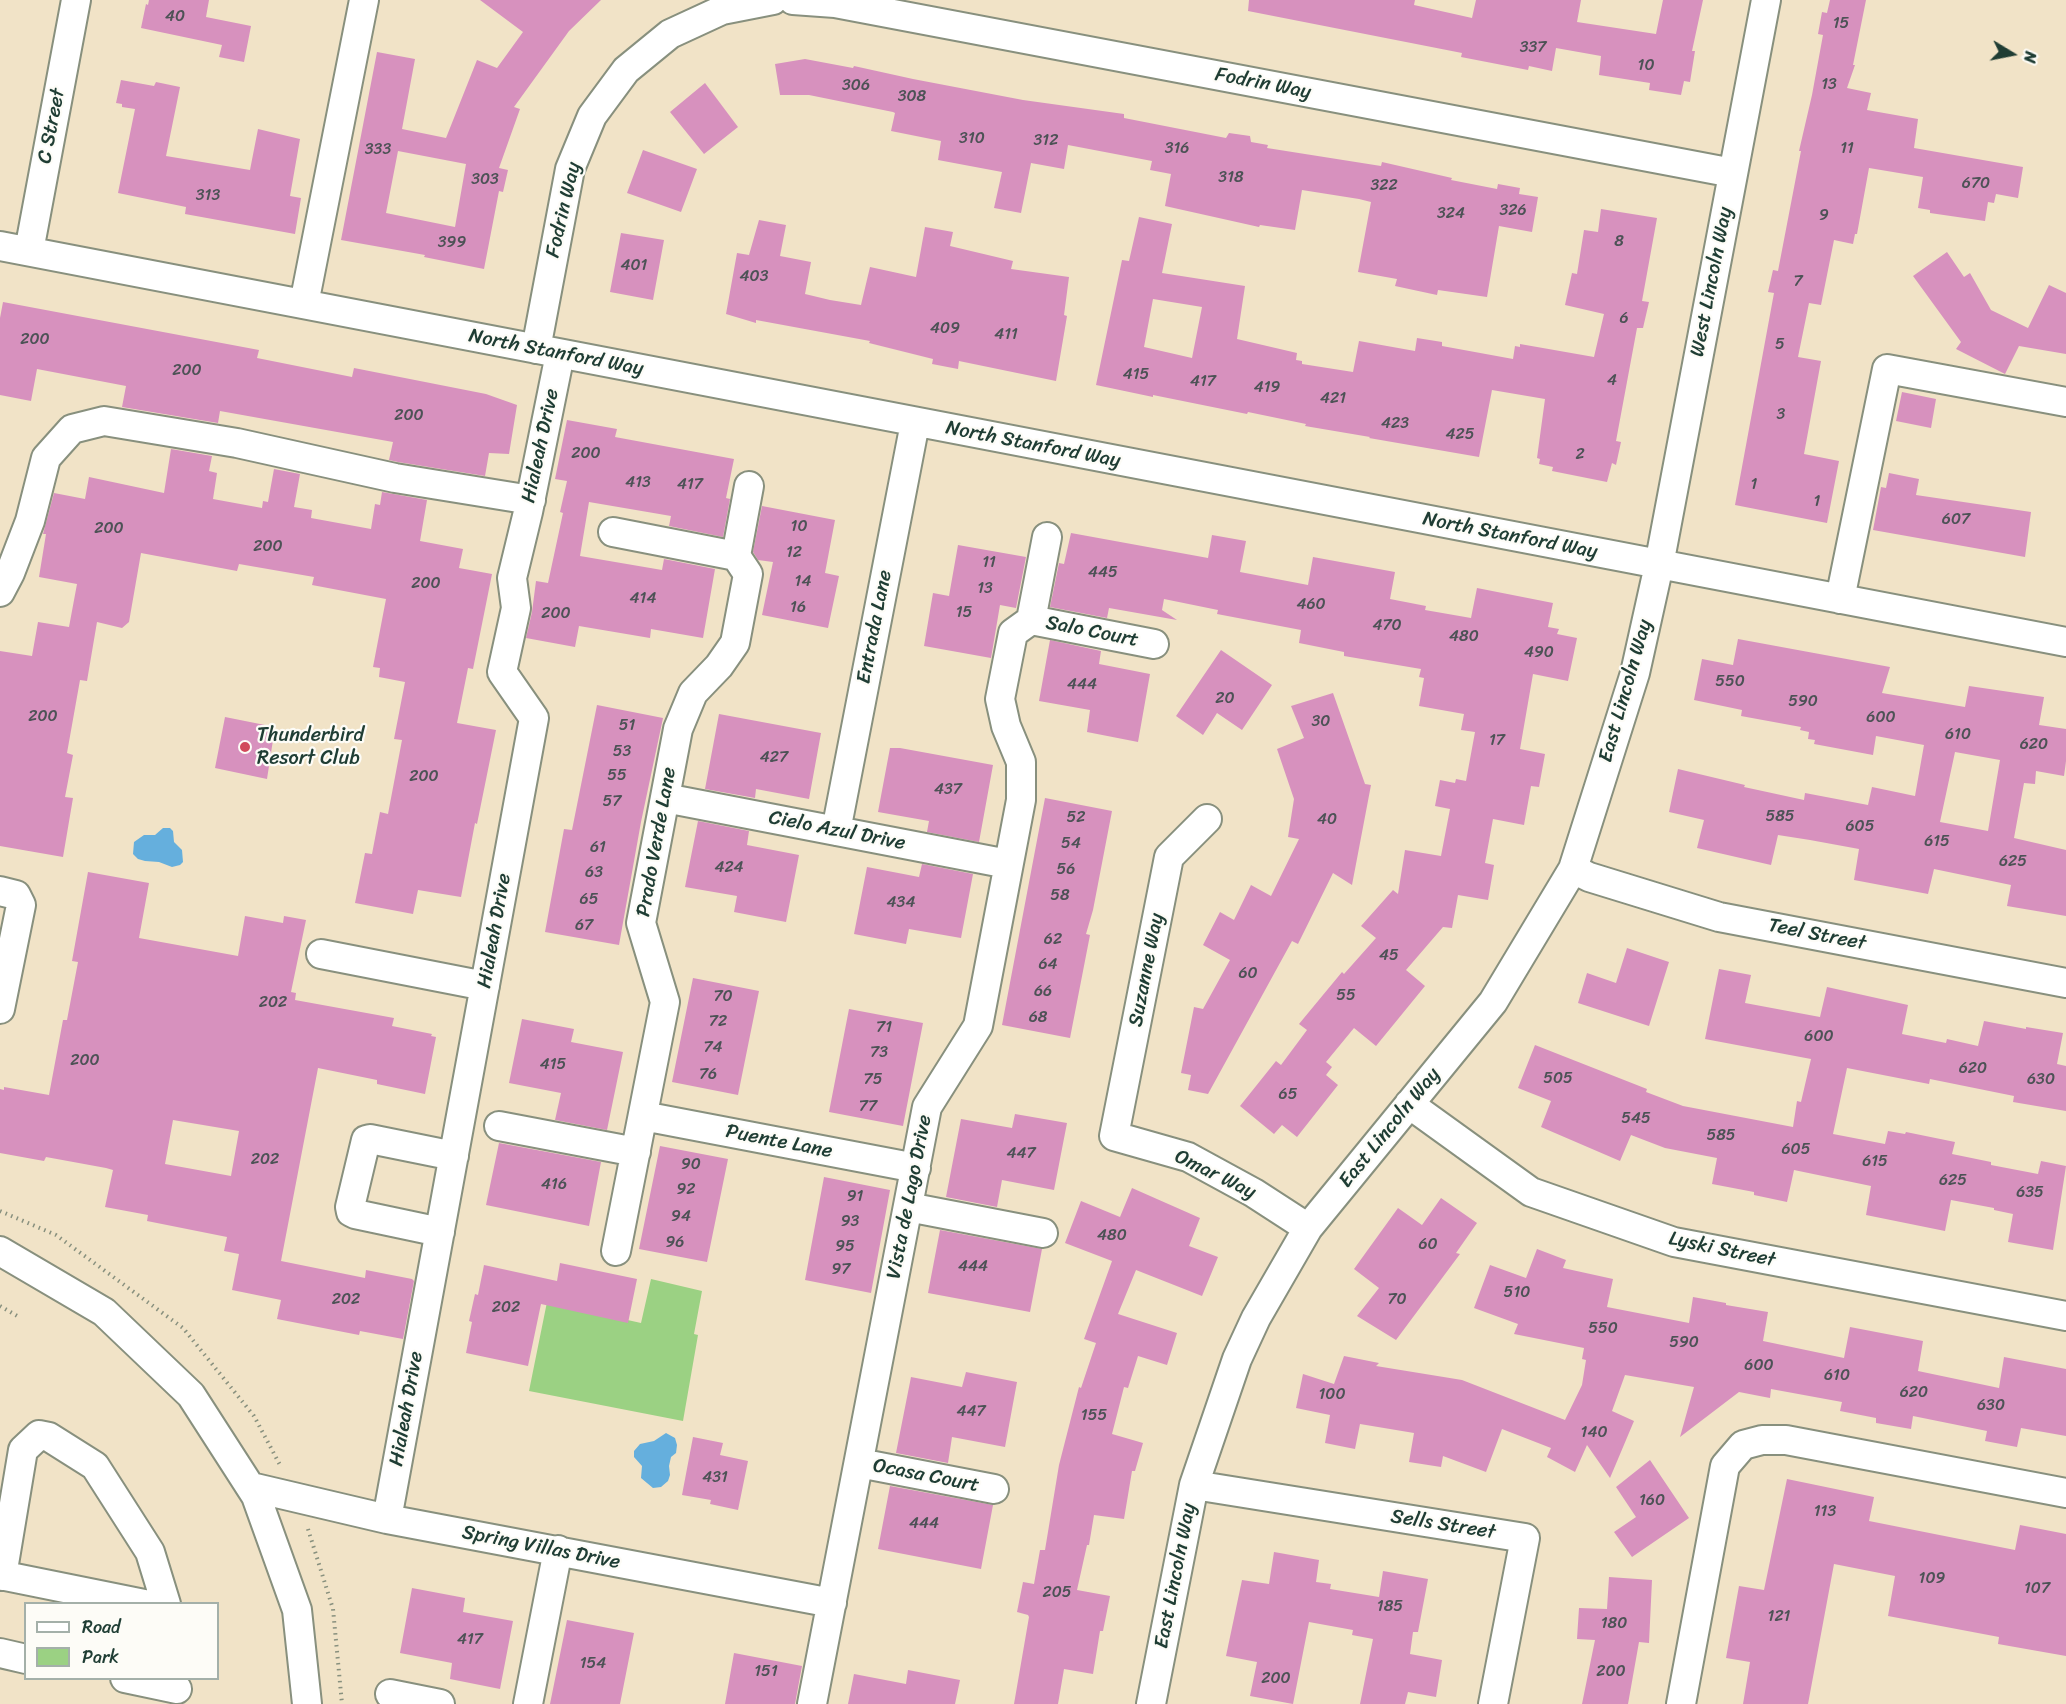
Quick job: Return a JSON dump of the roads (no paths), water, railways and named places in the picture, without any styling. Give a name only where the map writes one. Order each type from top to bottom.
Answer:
[{"type":"street","name":"C Street","points":[[29,251],[76,0]]},
{"type":"street","points":[[304,304],[364,0]]},
{"type":"street","name":"Fodrin Way","points":[[548,352],[570,169],[592,116],[626,70],[670,34],[722,10],[773,0]]},
{"type":"street","name":"Fodrin Way","points":[[793,0],[835,3],[1733,173]]},
{"type":"street","name":"West Lincoln Way","points":[[1659,565],[1766,0]]},
{"type":"street","name":"North Stanford Way","points":[[0,246],[2066,642]]},
{"type":"street","name":"Hialeah Drive","points":[[387,1519],[534,718],[502,672],[516,608],[512,578],[531,500],[548,352]]},
{"type":"street","points":[[1840,599],[1887,369],[2066,402]]},
{"type":"street","points":[[0,592],[10,573],[30,521],[46,458],[72,429],[104,421],[237,443],[395,478],[531,500]]},
{"type":"street","name":"Entrada Lane","points":[[836,831],[915,423]]},
{"type":"street","points":[[613,532],[736,556],[749,486]]},
{"type":"street","points":[[1031,620],[1047,537]]},
{"type":"street","name":"Prado Verde Lane","points":[[616,1251],[665,1002],[641,923],[678,729],[693,693],[720,666],[735,643],[748,574],[736,556]]},
{"type":"street","name":"East Lincoln Way","points":[[1151,1704],[1194,1485],[1237,1359],[1256,1318],[1308,1228],[1493,1002],[1573,869],[1635,673],[1659,565]]},
{"type":"street","name":"Salo Court","points":[[1031,620],[1154,644]]},
{"type":"street","name":"Vista de Lago Drive","points":[[813,1704],[927,1107],[978,1026],[1021,800],[1021,762],[1006,726],[1000,699],[1013,633],[1031,620]]},
{"type":"street","name":"Cielo Azul Drive","points":[[665,798],[1008,864]]},
{"type":"street","name":"Suzanne Way","points":[[1114,1136],[1169,857],[1207,819]]},
{"type":"street","name":"Teel Street","points":[[1573,869],[1589,877],[1719,917],[2066,983]]},
{"type":"street","points":[[0,891],[16,895],[21,905],[0,1009]]},
{"type":"street","points":[[321,954],[485,986]]},
{"type":"street","name":"Lyski Street","points":[[1409,1104],[1531,1192],[1674,1242],[2066,1316]]},
{"type":"street","name":"Puente Lane","points":[[643,1116],[916,1168]]},
{"type":"street","points":[[499,1126],[636,1152]]},
{"type":"street","name":"Omar Way","points":[[1114,1136],[1188,1157],[1254,1192],[1308,1228]]},
{"type":"street","points":[[440,1232],[355,1214],[351,1212],[350,1207],[366,1140],[454,1156]]},
{"type":"street","points":[[908,1207],[1043,1233]]},
{"type":"street","points":[[3,1260],[104,1312],[191,1395],[256,1496],[297,1610],[307,1704]]},
{"type":"street","points":[[134,1602],[1,1575],[23,1450],[39,1435],[49,1437],[95,1466],[150,1552],[164,1602]]},
{"type":"street","points":[[1681,1704],[1725,1466],[1743,1445],[1762,1440],[1786,1440],[2066,1493]]},
{"type":"street","name":"Ocasa Court","points":[[859,1463],[994,1489]]},
{"type":"street","name":"Sells Street","points":[[1194,1485],[1525,1538],[1493,1704]]},
{"type":"street","name":"Spring Villas Drive","points":[[251,1487],[387,1519],[832,1603]]},
{"type":"street","points":[[528,1704],[558,1550]]},
{"type":"street","points":[[0,1653],[24,1659]]},
{"type":"street","points":[[132,1680],[177,1691]]},
{"type":"street","points":[[390,1694],[440,1704]]},
{"type":"water","points":[[163,828],[170,828],[173,831],[174,842],[182,850],[183,862],[180,865],[172,867],[159,862],[145,861],[133,854],[134,842],[144,835],[155,835]]},
{"type":"water","points":[[666,1433],[675,1438],[676,1453],[671,1457],[668,1481],[661,1487],[653,1488],[641,1478],[642,1466],[634,1457],[634,1451],[640,1444],[654,1441]]},
{"type":"place","name":"Thunderbird Resort Club","points":[[245,747]]}]
